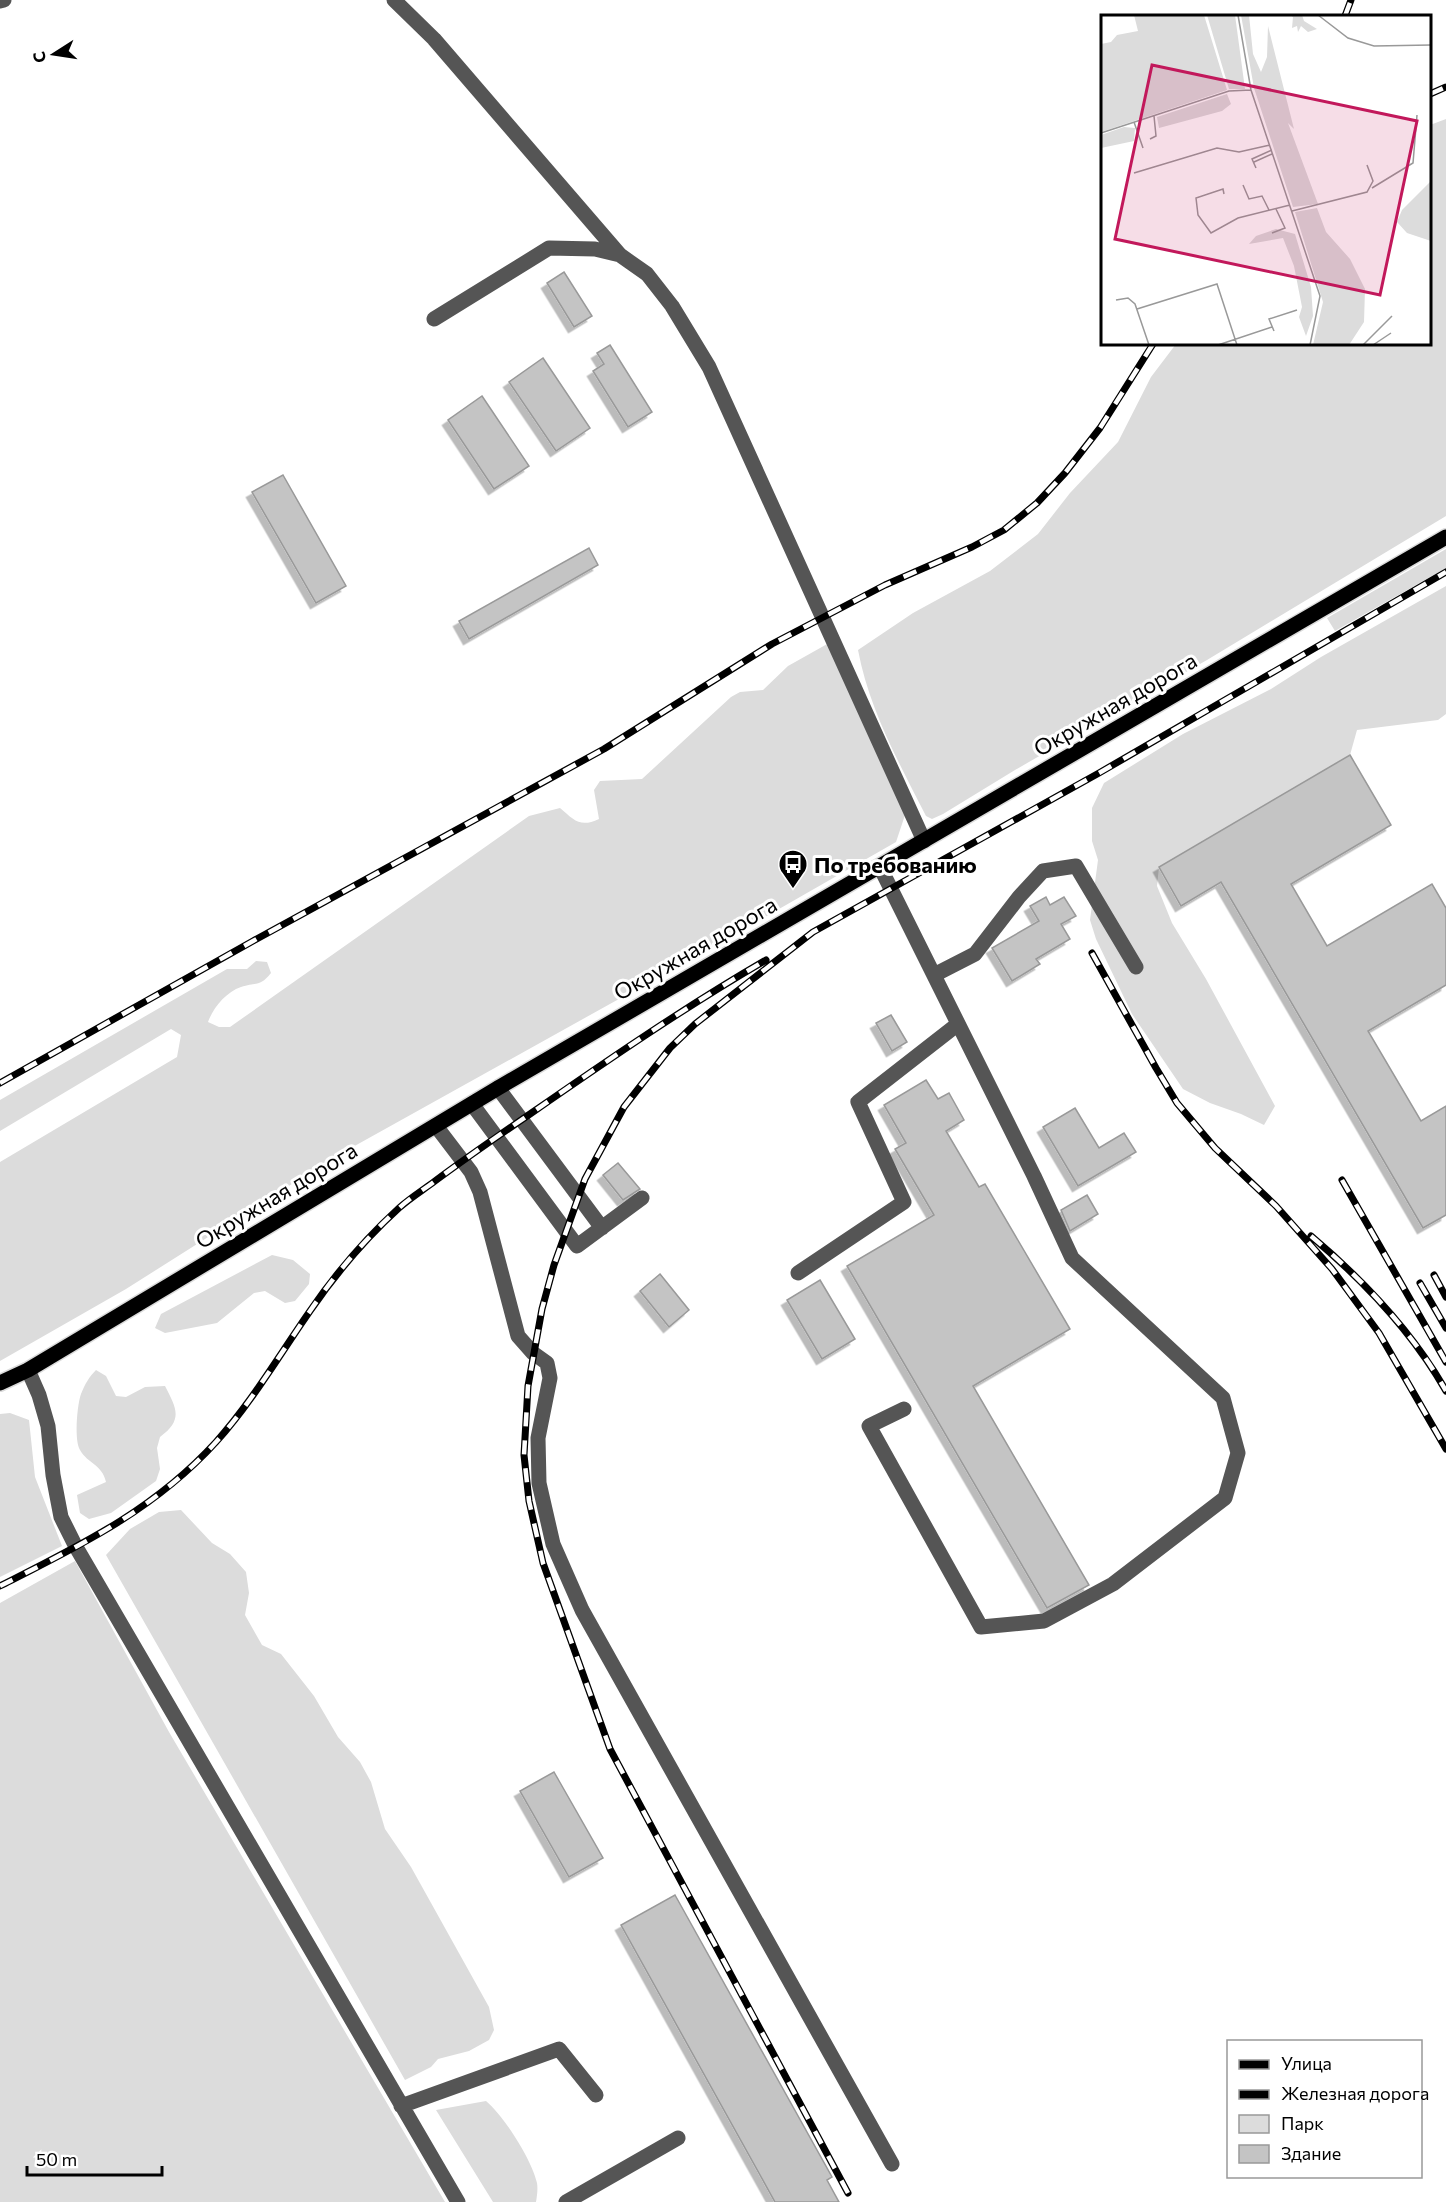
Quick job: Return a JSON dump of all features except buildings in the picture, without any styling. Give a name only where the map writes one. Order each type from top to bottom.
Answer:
[{"type":"main road","name":"Окружная дорога","points":[[0,1383],[28,1370],[498,1088],[1446,537]]},
{"type":"street","points":[[394,0],[434,39],[620,255],[647,274],[672,306],[709,367],[924,841]]},
{"type":"street","points":[[435,319],[549,248],[595,249],[620,255]]},
{"type":"street","points":[[934,975],[975,954],[1019,897],[1043,871],[1076,866],[1136,967]]},
{"type":"street","points":[[880,867],[1034,1176],[1072,1258],[1223,1398],[1238,1453],[1225,1498],[1113,1584],[1044,1621],[981,1627],[869,1426],[904,1409]]},
{"type":"street","points":[[798,1273],[904,1202],[858,1101],[958,1023]]},
{"type":"street","points":[[498,1088],[602,1228]]},
{"type":"street","points":[[472,1104],[577,1246],[642,1198]]},
{"type":"street","points":[[436,1126],[471,1172],[480,1192],[518,1336],[533,1353],[547,1363],[550,1378],[538,1438],[539,1483],[552,1544],[582,1610],[892,2164]]},
{"type":"street","points":[[28,1370],[39,1395],[48,1426],[53,1475],[61,1517],[76,1547],[458,2202]]},
{"type":"street","points":[[402,2106],[559,2049],[596,2095]]},
{"type":"street","points":[[566,2202],[678,2138]]},
{"type":"green space","points":[[1446,119],[1446,516],[1207,660],[943,814],[932,819],[926,816],[877,714],[858,650],[913,613],[990,571],[1038,534],[1070,493],[1118,442],[1151,377],[1175,345],[1431,345],[1431,125]]},
{"type":"green space","points":[[1446,549],[1446,568],[1335,631],[1327,618]]},
{"type":"green space","points":[[1446,586],[1446,714],[1438,720],[1357,730],[1350,755],[1159,867],[1157,886],[1172,923],[1206,979],[1275,1106],[1264,1125],[1210,1103],[1183,1089],[1132,1014],[1096,939],[1090,920],[1098,860],[1092,841],[1092,808],[1104,783],[1183,734],[1271,689],[1321,657]]},
{"type":"green space","points":[[829,643],[906,812],[896,842],[333,1158],[126,1289],[0,1361],[0,1162],[177,1057],[181,1035],[171,1029],[0,1131],[0,1100],[227,969],[247,969],[256,961],[267,962],[271,973],[267,977],[261,982],[241,987],[230,993],[213,1011],[208,1022],[219,1027],[230,1027],[529,816],[560,808],[582,823],[599,819],[594,790],[600,781],[642,779],[731,697],[740,692],[763,690],[788,666]]},
{"type":"green space","points":[[272,1255],[293,1260],[310,1274],[309,1284],[295,1301],[285,1303],[265,1291],[254,1293],[217,1323],[165,1333],[155,1328],[161,1314]]},
{"type":"green space","points":[[96,1370],[106,1376],[116,1396],[126,1397],[145,1387],[165,1386],[173,1401],[176,1414],[172,1425],[160,1437],[157,1448],[160,1469],[156,1481],[111,1513],[89,1519],[80,1513],[77,1495],[106,1482],[101,1471],[80,1450],[77,1423],[81,1394],[87,1381]]},
{"type":"green space","points":[[10,1413],[29,1420],[35,1477],[62,1546],[0,1577],[0,1414]]},
{"type":"green space","points":[[181,1510],[212,1543],[230,1554],[246,1572],[249,1593],[245,1615],[262,1645],[281,1654],[314,1696],[338,1737],[360,1762],[371,1782],[385,1829],[411,1867],[489,2007],[494,2030],[489,2040],[469,2051],[438,2059],[431,2067],[405,2080],[106,1555],[130,1529],[159,1512]]},
{"type":"green space","points":[[75,1561],[169,1732],[445,2202],[0,2202],[0,1603]]},
{"type":"green space","points":[[486,2101],[509,2127],[534,2173],[537,2183],[536,2202],[493,2202],[436,2110]]},
{"type":"railway","points":[[1345,15],[1351,0]]},
{"type":"railway","points":[[1431,94],[1446,87]]},
{"type":"railway","points":[[0,1083],[253,941],[604,749],[772,644],[885,585],[972,547],[1004,530],[1037,503],[1065,473],[1100,428],[1152,345]]},
{"type":"railway","points":[[848,2193],[610,1749],[543,1563],[529,1501],[524,1455],[528,1386],[542,1309],[554,1265],[585,1179],[624,1107],[670,1048],[695,1024],[813,932],[1099,773],[1446,572]]},
{"type":"railway","points":[[1092,953],[1177,1103],[1215,1148],[1276,1206],[1332,1269],[1379,1333],[1446,1449]]},
{"type":"railway","points":[[0,1586],[115,1524],[142,1507],[192,1466],[242,1411],[330,1283],[374,1232],[403,1204],[618,1054],[766,960]]},
{"type":"railway","points":[[1342,1180],[1446,1362]]},
{"type":"railway","points":[[1311,1236],[1349,1270],[1402,1327],[1446,1391]]},
{"type":"railway","points":[[1434,1275],[1446,1297]]},
{"type":"railway","points":[[1420,1283],[1446,1328]]},
{"type":"place","name":"По требованию","points":[[793,890]]}]
